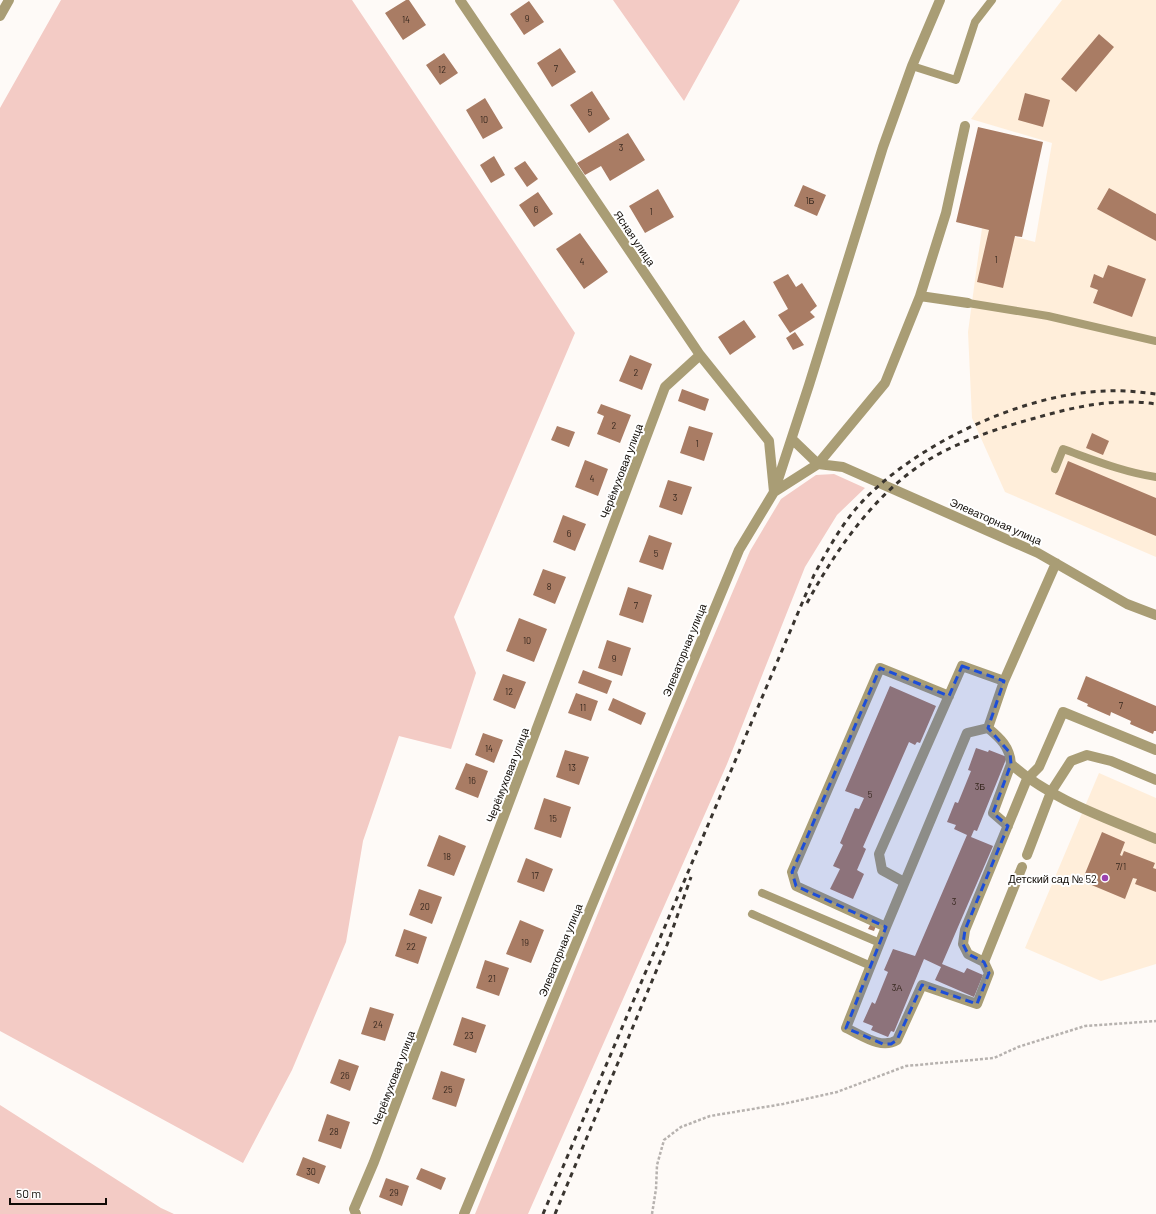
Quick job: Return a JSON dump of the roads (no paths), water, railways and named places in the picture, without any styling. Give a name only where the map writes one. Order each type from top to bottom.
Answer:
[{"type":"street","points":[[0,16],[9,0]]},
{"type":"street","name":"Ясная улица","points":[[460,0],[700,355],[769,441],[774,492]]},
{"type":"street","points":[[774,492],[883,147],[912,66],[940,0]]},
{"type":"street","points":[[792,439],[818,464],[885,383],[920,296],[946,213],[965,126]]},
{"type":"street","points":[[920,296],[968,303]]},
{"type":"street","name":"Черёмуховая улица","points":[[356,1214],[354,1209],[374,1162],[665,388],[700,355]]},
{"type":"street","name":"Элеваторная улица","points":[[464,1214],[739,550],[774,492],[818,464],[843,467],[1038,553],[1127,604],[1156,615]]},
{"type":"street","points":[[988,728],[1004,681],[1056,563]]},
{"type":"street","points":[[904,882],[882,870],[879,854],[962,666],[1004,681]]},
{"type":"street","points":[[886,927],[796,886],[792,872],[880,668],[949,696]]},
{"type":"street","points":[[988,728],[967,733],[904,882],[846,1028],[883,1044],[891,1044],[897,1040],[922,985],[977,1004],[989,973],[984,962],[968,954],[963,944],[965,930],[1027,779],[1039,767],[1063,712],[1156,750]]},
{"type":"street","points":[[988,728],[1000,738],[1010,753],[1011,764],[993,813],[1008,826]]},
{"type":"street","points":[[1027,855],[1051,792],[1071,761],[1087,756],[1111,761],[1156,780]]},
{"type":"street","points":[[1011,764],[1027,779],[1051,792],[1156,839]]},
{"type":"street","points":[[984,962],[1022,867]]},
{"type":"lane","points":[[912,66],[956,80],[975,22],[992,0]]},
{"type":"lane","points":[[968,303],[1048,316],[1156,341]]},
{"type":"lane","points":[[1055,469],[1063,449],[1117,469],[1134,474],[1156,477]]},
{"type":"lane","points":[[762,893],[880,943]]},
{"type":"lane","points":[[752,914],[871,966]]},
{"type":"railway","points":[[543,1214],[814,575],[841,529],[860,504],[883,482],[910,461],[941,442],[974,425],[1008,411],[1042,401],[1076,394],[1108,391],[1156,394]]},
{"type":"railway","points":[[807,603],[842,546],[855,528],[885,494],[919,466],[946,450],[993,431],[1068,409],[1097,404],[1127,402],[1156,404]]},
{"type":"railway","points":[[555,1214],[667,945],[691,877]]},
{"type":"place","name":"Детский сад № 52","points":[[1105,878]]}]
